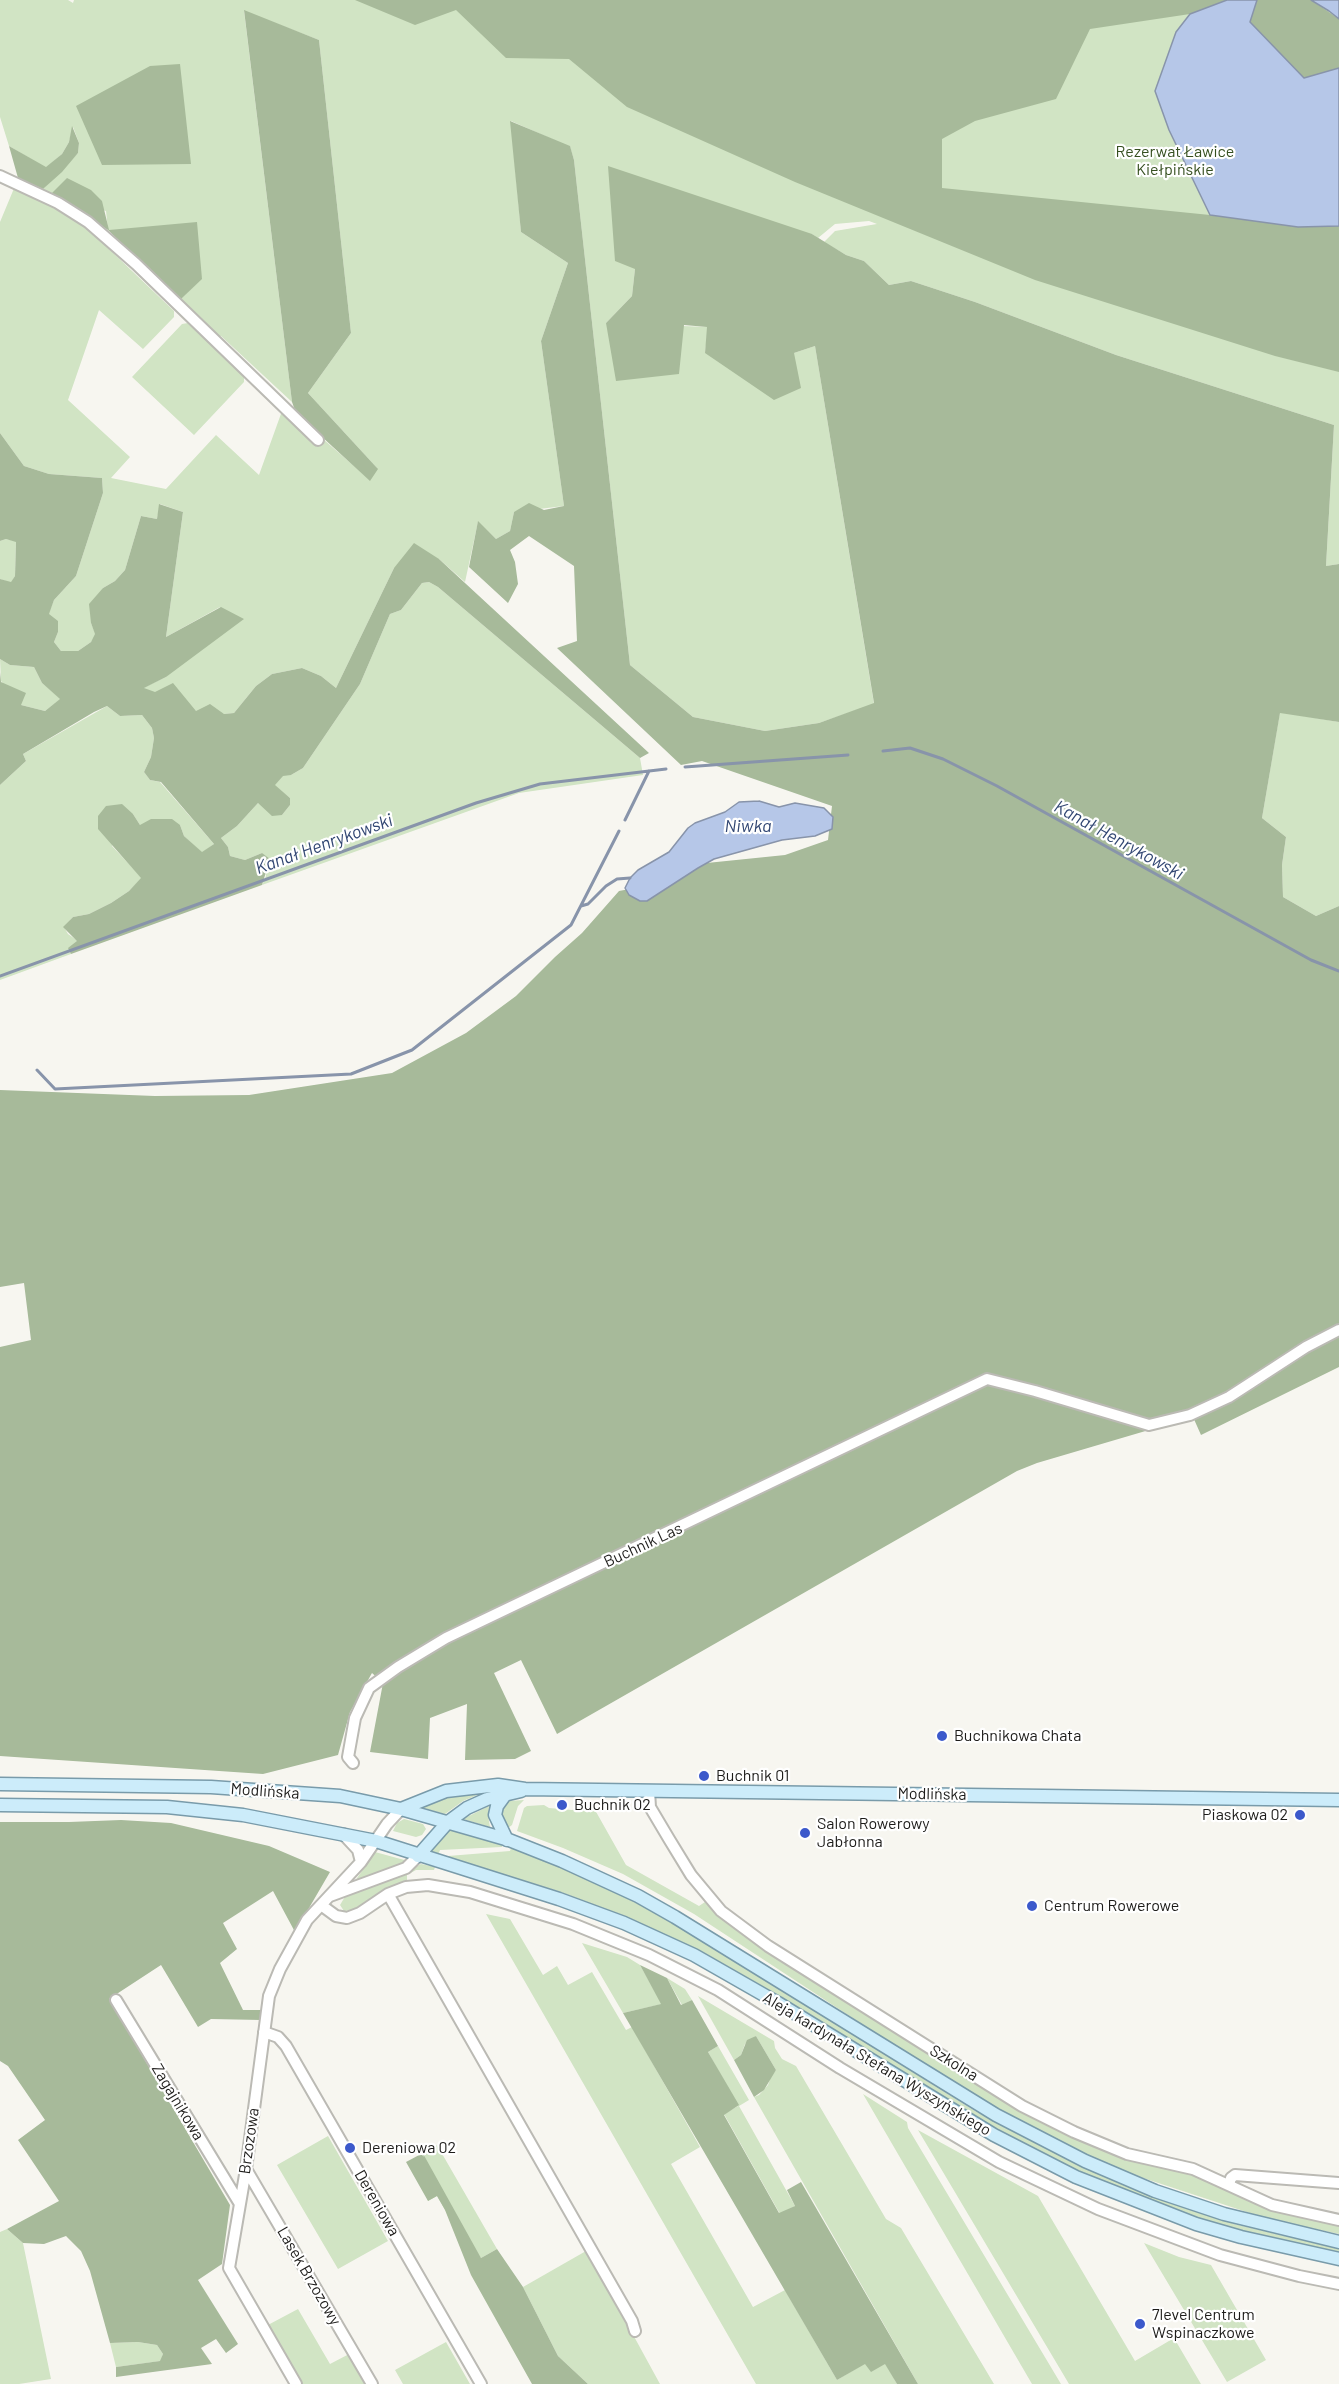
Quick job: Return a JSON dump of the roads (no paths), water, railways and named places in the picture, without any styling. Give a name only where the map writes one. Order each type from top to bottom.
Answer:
[{"type":"main road","name":"Modlińska","points":[[0,1784],[211,1787],[340,1796],[401,1809],[446,1791],[498,1785],[525,1790],[1339,1800]]},
{"type":"main road","name":"Modlińska","points":[[418,1856],[448,1822],[467,1808],[525,1790]]},
{"type":"main road","points":[[505,1795],[496,1808],[495,1815],[508,1840]]},
{"type":"main road","name":"Modlińska","points":[[0,1805],[167,1807],[243,1815],[376,1842]]},
{"type":"main road","name":"Aleja kardynała Stefana Wyszyńskiego","points":[[401,1809],[508,1840],[562,1861],[638,1896],[996,2115],[1084,2162],[1155,2191],[1224,2214],[1339,2242]]},
{"type":"main road","name":"Aleja kardynała Stefana Wyszyńskiego","points":[[376,1842],[559,1899],[624,1923],[694,1955],[778,2003],[994,2135],[1076,2177],[1196,2224],[1241,2238],[1339,2259]]},
{"type":"street","points":[[0,176],[58,203],[88,222],[136,264],[318,440]]},
{"type":"street","name":"Buchnik Las","points":[[351,1760],[355,1718],[369,1688],[398,1667],[446,1638],[987,1379],[1149,1425],[1190,1415],[1229,1397],[1306,1347],[1339,1330]]},
{"type":"street","name":"Szkolna","points":[[649,1791],[650,1807],[705,1893],[722,1911],[768,1947],[1022,2106],[1074,2132],[1127,2154],[1193,2169],[1272,2205],[1339,2220]]},
{"type":"street","name":"Brzozowa","points":[[296,2384],[229,2268],[246,2169],[272,1986],[298,1932],[361,1862],[387,1824],[401,1809]]},
{"type":"street","points":[[343,1834],[358,1850],[361,1862]]},
{"type":"street","name":"Brzozowa","points":[[324,1901],[406,1868],[418,1856]]},
{"type":"street","points":[[324,1901],[336,1916],[347,1918],[360,1913],[388,1894],[412,1886],[446,1886],[580,1927],[649,1955],[718,1990],[840,2068],[989,2156],[1098,2209],[1220,2255],[1339,2284]]},
{"type":"street","points":[[388,1894],[632,2321],[635,2331]]},
{"type":"street","name":"Zagajnikowa","points":[[116,2000],[240,2204]]},
{"type":"street","name":"Dereniowa","points":[[264,2032],[278,2037],[286,2046],[481,2384]]},
{"type":"street","name":"Lasek Brzozowy","points":[[246,2169],[372,2384]]},
{"type":"street","points":[[1229,2185],[1231,2178],[1235,2175],[1339,2183]]},
{"type":"water","points":[[1227,0],[1257,0],[1250,22],[1304,78],[1339,68],[1339,226],[1298,227],[1210,215],[1169,130],[1155,91],[1176,32],[1190,14]]},
{"type":"water","points":[[1311,0],[1339,0],[1339,19],[1329,11]]},
{"type":"water","name":"Niwka","points":[[759,801],[779,807],[795,803],[824,808],[833,817],[832,829],[815,836],[782,840],[714,859],[647,901],[640,901],[629,895],[625,888],[630,878],[638,870],[669,852],[688,828],[695,823],[725,812],[739,802]]},
{"type":"waterway","name":"Kanał Henrykowski","points":[[883,751],[910,748],[943,759],[997,786],[1311,960],[1339,971]]},
{"type":"waterway","name":"Kanał Henrykowski","points":[[685,767],[848,755]]},
{"type":"waterway","name":"Kanał Henrykowski","points":[[0,976],[476,803],[540,784],[666,769]]},
{"type":"waterway","points":[[625,820],[649,771]]},
{"type":"waterway","points":[[37,1070],[55,1089],[351,1074],[412,1050],[571,925],[619,831]]},
{"type":"waterway","points":[[581,906],[588,904],[606,886],[617,879],[630,878]]},
{"type":"place","name":"Buchnikowa Chata","points":[[942,1736]]},
{"type":"place","name":"Buchnik 01","points":[[704,1776]]},
{"type":"place","name":"Buchnik 02","points":[[562,1805]]},
{"type":"place","name":"Piaskowa 02","points":[[1300,1815]]},
{"type":"place","name":"Salon Rowerowy Jabłonna","points":[[805,1833]]},
{"type":"place","name":"Centrum Rowerowe","points":[[1032,1906]]},
{"type":"place","name":"Dereniowa 02","points":[[350,2148]]},
{"type":"place","name":"7level Centrum Wspinaczkowe","points":[[1140,2324]]},
{"type":"park label","name":"Rezerwat Ławice Kiełpińskie","points":[[1175,161]]}]
